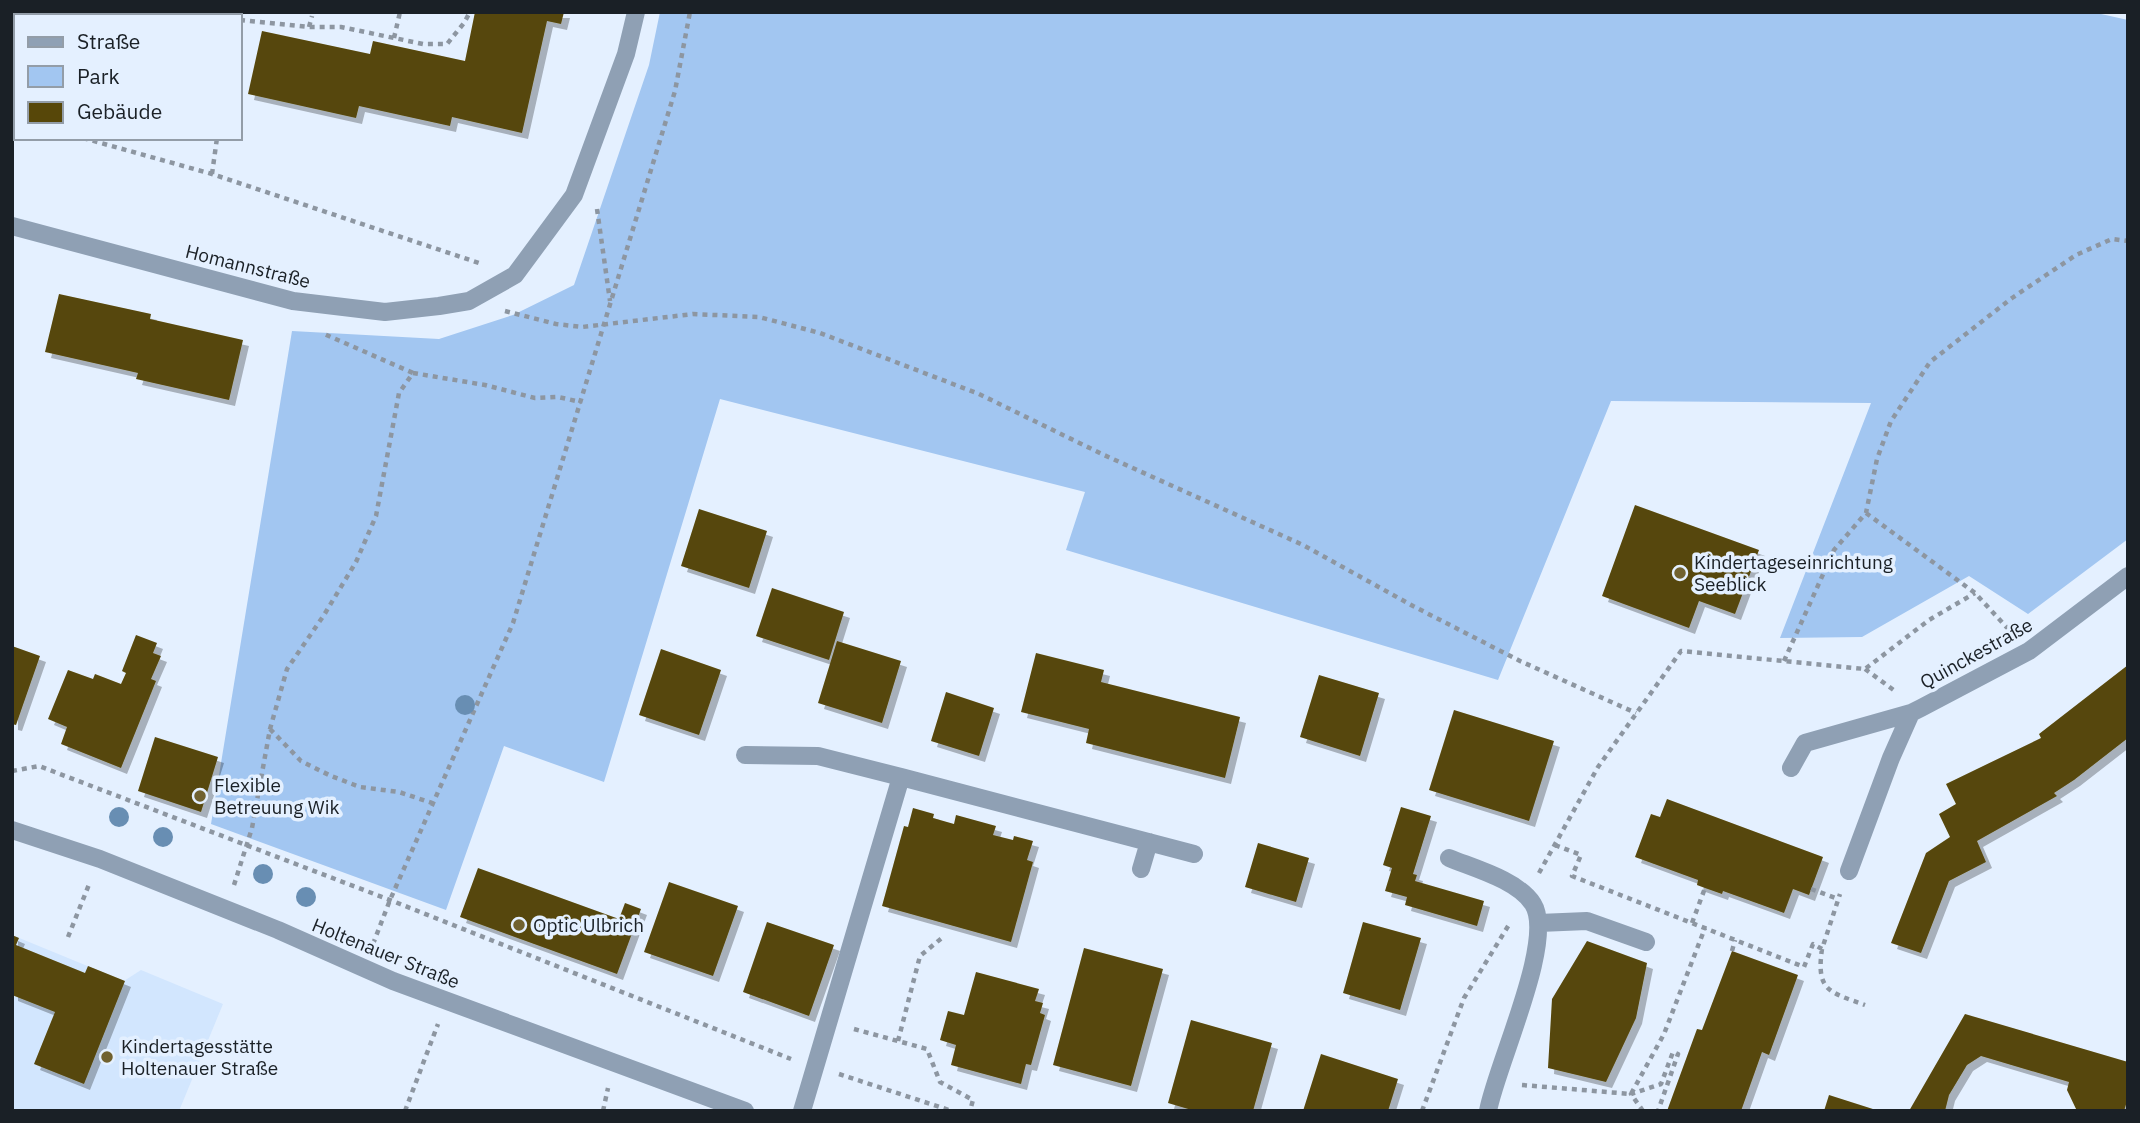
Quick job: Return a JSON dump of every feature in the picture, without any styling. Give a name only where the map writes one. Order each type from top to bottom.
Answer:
[{"type":"street","name":"Homannstraße","points":[[12,226],[293,301],[385,312],[469,301],[515,275],[574,195],[626,54],[636,12]]},
{"type":"street","name":"Quinckestraße","points":[[1791,768],[1805,743],[1916,710],[2029,652],[2128,576]]},
{"type":"street","name":"Quinckestraße","points":[[1849,871],[1891,758],[1916,710]]},
{"type":"street","points":[[745,755],[818,756],[1194,855]]},
{"type":"street","points":[[802,1111],[901,777]]},
{"type":"street","name":"Holtenauer Straße","points":[[12,830],[100,859],[278,930],[364,969],[745,1111]]},
{"type":"street","points":[[1141,869],[1149,842]]},
{"type":"street","points":[[1449,858],[1502,879],[1526,896],[1534,905],[1539,923],[1533,962],[1488,1111]]},
{"type":"street","points":[[1539,923],[1587,921],[1646,942]]},
{"type":"path","points":[[394,38],[400,12]]},
{"type":"path","points":[[242,20],[309,27],[341,27],[423,44],[447,44],[470,12]]},
{"type":"path","points":[[364,969],[390,900],[435,804],[513,623],[675,91],[690,12]]},
{"type":"path","points":[[309,27],[312,16]]},
{"type":"path","points":[[90,140],[212,174],[515,275]]},
{"type":"path","points":[[212,174],[217,140]]},
{"type":"path","points":[[596,203],[610,305]]},
{"type":"path","points":[[1784,661],[1834,550],[1866,513],[1877,459],[1891,421],[1930,362],[2012,298],[2076,255],[2112,239],[2128,241]]},
{"type":"path","points":[[293,301],[316,330],[413,373],[485,385],[535,398],[558,397],[582,401]]},
{"type":"path","points":[[469,301],[556,324],[582,327],[693,314],[759,317],[820,333],[979,394],[1104,456],[1303,545],[1520,661],[1636,713]]},
{"type":"path","points":[[227,909],[252,828],[270,729],[287,669],[356,562],[376,516],[399,393],[413,373]]},
{"type":"path","points":[[1866,513],[1975,593],[2029,652]]},
{"type":"path","points":[[1422,1111],[1464,998],[1526,896],[1598,766],[1681,651],[1865,669],[1929,620],[1975,593]]},
{"type":"path","points":[[270,729],[301,761],[331,776],[360,787],[399,792],[435,804]]},
{"type":"path","points":[[12,771],[39,766],[390,900],[714,1029],[816,1067],[952,1111]]},
{"type":"path","points":[[1555,845],[1581,855],[1572,876],[1804,967],[1813,944],[1822,949]]},
{"type":"path","points":[[1849,871],[1822,949],[1820,977],[1834,994],[1865,1004]]},
{"type":"path","points":[[1692,923],[1705,888]]},
{"type":"path","points":[[1811,889],[1838,899]]},
{"type":"path","points":[[68,937],[82,902]]},
{"type":"path","points":[[1631,1094],[1664,1034],[1705,928]]},
{"type":"path","points":[[898,1041],[920,956],[943,937]]},
{"type":"path","points":[[1732,951],[1735,940]]},
{"type":"path","points":[[405,1111],[447,1000]]},
{"type":"path","points":[[829,1022],[927,1049],[940,1082],[973,1100],[970,1111]]},
{"type":"path","points":[[1497,1083],[1631,1094],[1661,1084],[1673,1052],[1678,1054],[1658,1111]]},
{"type":"path","points":[[1631,1094],[1643,1111]]},
{"type":"shaded area","name":"Kindertagesstätte Holtenauer Straße","points":[[12,935],[124,981],[141,970],[223,1004],[179,1111],[12,1111]]},
{"type":"green space","points":[[660,12],[2092,12],[2128,20],[2128,539],[2028,614],[1969,576],[1862,637],[1780,638],[1871,403],[1611,401],[1498,680],[1066,550],[1085,492],[720,399],[604,782],[504,746],[446,910],[211,824],[292,331],[439,339],[513,315],[574,285],[649,65]]},
{"type":"building","points":[[475,12],[564,12],[561,24],[547,21],[522,133],[452,117],[450,126],[359,106],[356,118],[248,94],[262,31],[370,54],[373,41],[465,61]]},
{"type":"building","points":[[59,294],[151,314],[150,319],[243,340],[229,400],[136,379],[138,373],[45,352]]},
{"type":"building","name":"Kindertageseinrichtung Seeblick","points":[[1635,505],[1759,550],[1735,614],[1699,601],[1689,628],[1602,596]]},
{"type":"building","points":[[699,509],[767,531],[749,588],[681,566]]},
{"type":"building","points":[[772,588],[844,612],[829,660],[756,636]]},
{"type":"building","points":[[136,635],[157,643],[153,653],[161,656],[151,679],[156,681],[121,768],[61,744],[67,727],[48,719],[68,670],[93,679],[95,674],[121,684],[126,673],[122,671]]},
{"type":"building","points":[[837,641],[901,661],[882,723],[818,703]]},
{"type":"building","points":[[12,646],[40,656],[16,725],[12,724]]},
{"type":"building","points":[[661,649],[721,670],[699,735],[639,715]]},
{"type":"building","points":[[1036,653],[1104,670],[1101,682],[1240,717],[1225,778],[1086,743],[1089,729],[1021,712]]},
{"type":"building","points":[[2128,665],[2128,738],[2054,793],[2057,796],[1977,841],[1986,862],[1949,881],[1921,953],[1891,943],[1926,853],[1950,837],[1939,814],[1956,804],[1946,784],[2041,738],[2039,734]]},
{"type":"building","points":[[1319,675],[1379,693],[1360,756],[1300,737]]},
{"type":"building","points":[[946,692],[994,708],[979,756],[931,741]]},
{"type":"building","points":[[1454,710],[1554,741],[1529,821],[1429,790]]},
{"type":"building","points":[[155,737],[218,757],[201,812],[138,791]]},
{"type":"building","points":[[1667,799],[1823,857],[1809,895],[1793,889],[1784,913],[1723,891],[1722,894],[1697,885],[1698,880],[1635,857],[1651,814],[1660,817]]},
{"type":"building","points":[[1401,807],[1431,816],[1413,874],[1417,875],[1415,881],[1484,901],[1477,926],[1405,905],[1407,897],[1385,891],[1392,868],[1383,865]]},
{"type":"building","points":[[913,808],[954,824],[956,815],[996,826],[993,835],[1013,840],[1014,836],[1033,841],[1027,860],[1033,862],[1011,942],[882,906],[904,826],[908,827]]},
{"type":"building","points":[[1258,843],[1309,858],[1296,902],[1245,887]]},
{"type":"building","points":[[478,868],[619,919],[625,903],[641,909],[617,974],[460,917]]},
{"type":"building","points":[[669,882],[738,906],[713,976],[644,952]]},
{"type":"building","points":[[767,922],[834,945],[809,1016],[743,992]]},
{"type":"building","points":[[1363,922],[1421,938],[1400,1010],[1343,993]]},
{"type":"building","points":[[12,935],[19,938],[16,945],[85,973],[88,966],[125,981],[84,1084],[34,1064],[55,1012],[12,995]]},
{"type":"building","points":[[1587,941],[1647,963],[1636,1018],[1606,1082],[1548,1068],[1552,999]]},
{"type":"building","points":[[1084,948],[1163,969],[1131,1086],[1053,1065]]},
{"type":"building","points":[[1732,951],[1798,975],[1769,1055],[1762,1052],[1741,1111],[1667,1111],[1697,1029],[1702,1030]]},
{"type":"building","points":[[976,972],[1039,989],[1035,1001],[1043,1003],[1040,1013],[1045,1015],[1031,1065],[1026,1064],[1021,1084],[951,1065],[956,1045],[940,1040],[948,1011],[964,1015]]},
{"type":"building","points":[[1965,1014],[2128,1062],[2128,1098],[2124,1111],[2077,1111],[2067,1090],[2069,1082],[1981,1056],[1967,1065],[1949,1095],[1945,1111],[1909,1111]]},
{"type":"building","points":[[1191,1020],[1272,1043],[1253,1111],[1195,1111],[1168,1103]]},
{"type":"building","points":[[1321,1054],[1398,1079],[1388,1111],[1303,1111]]},
{"type":"building","points":[[1829,1095],[1876,1110],[1876,1111],[1824,1111]]},
{"type":"place","name":"Kindertageseinrichtung Seeblick","points":[[1680,573]]},
{"type":"place","name":"Flexible Betreuung Wik","points":[[200,796]]},
{"type":"place","name":"Optic Ulbrich","points":[[519,925]]},
{"type":"place","name":"Kindertagesstätte Holtenauer Straße","points":[[107,1057]]}]
